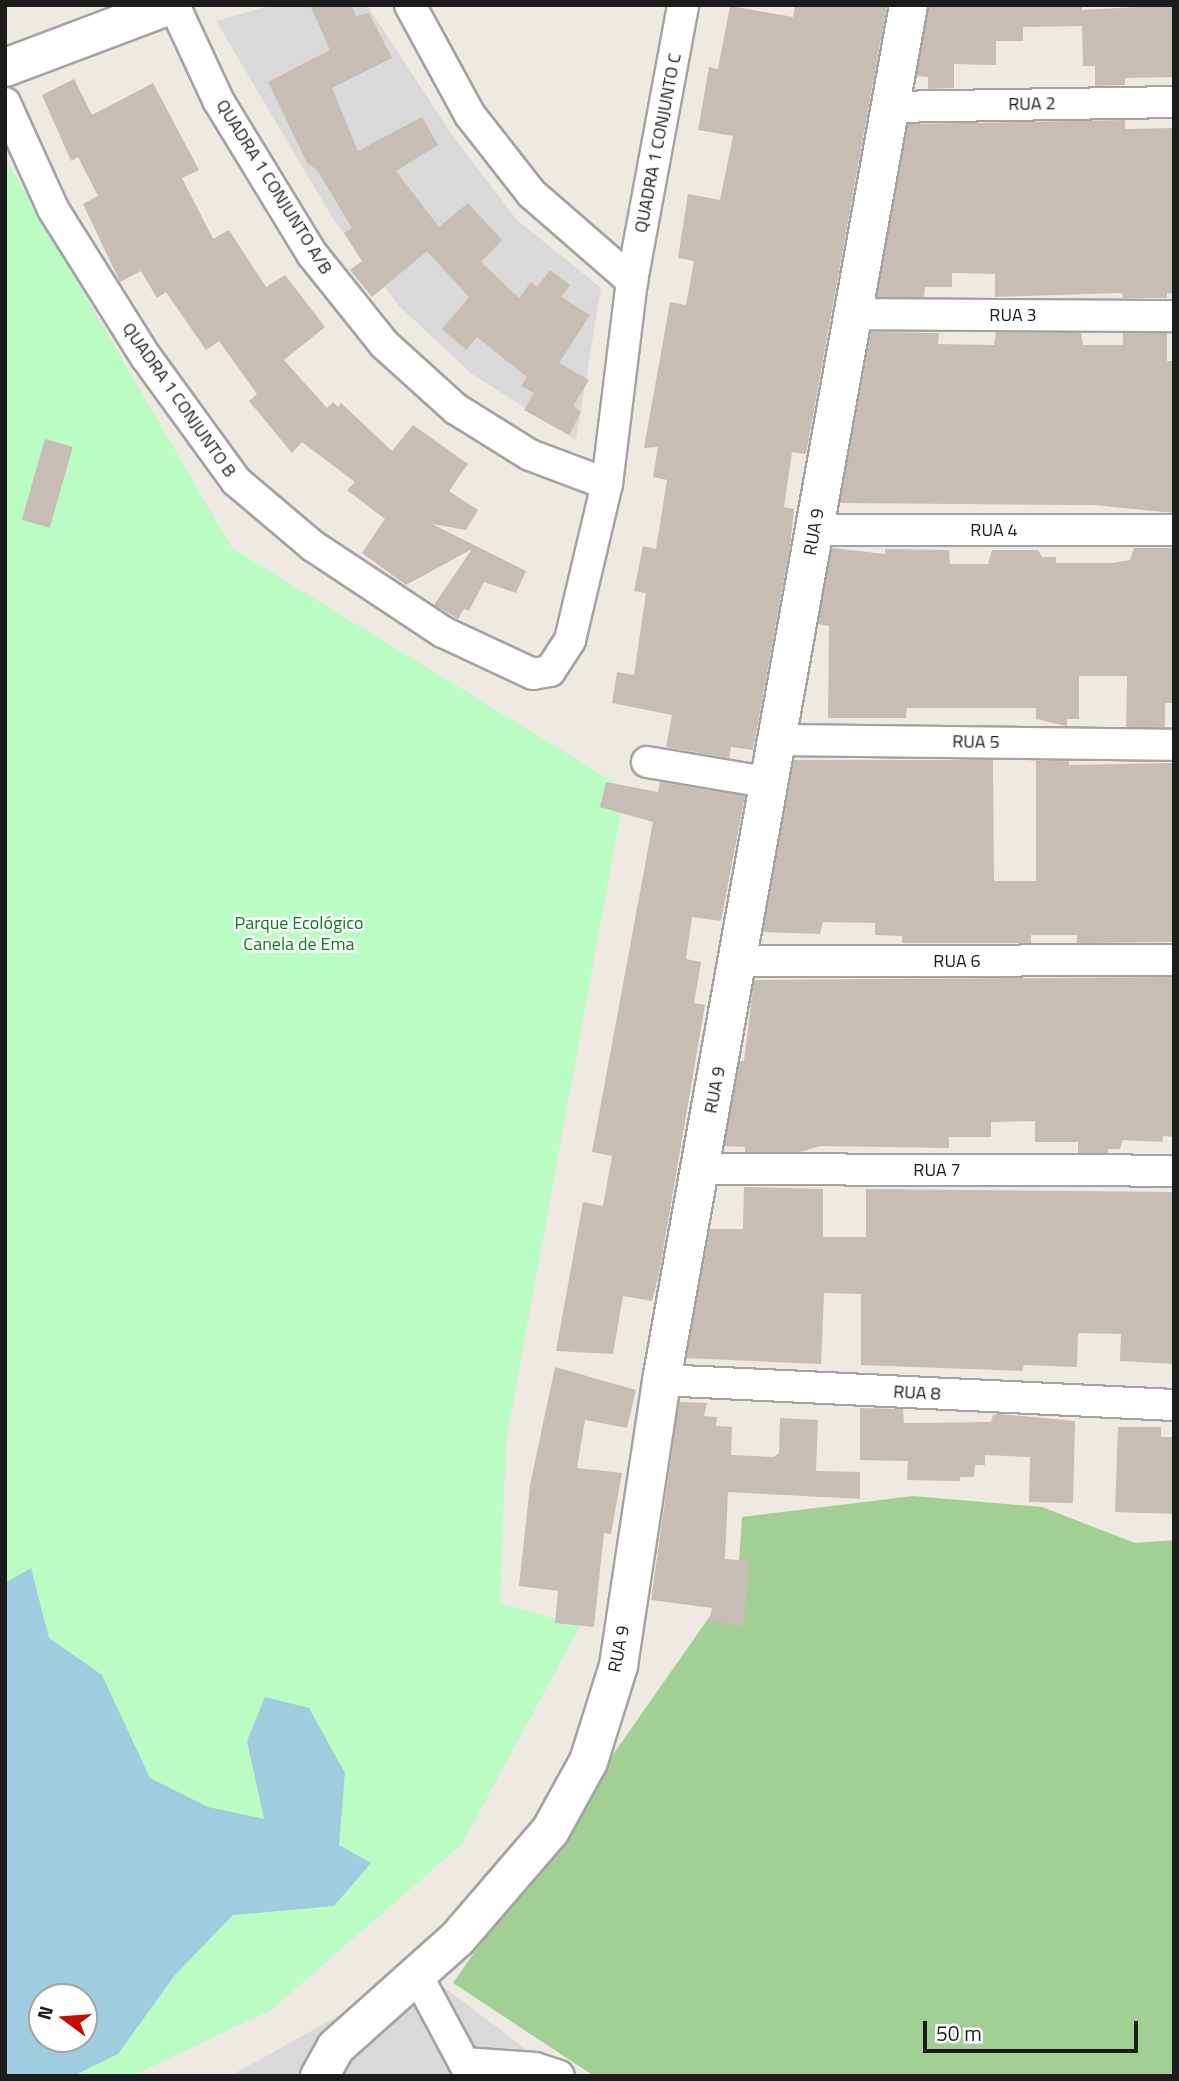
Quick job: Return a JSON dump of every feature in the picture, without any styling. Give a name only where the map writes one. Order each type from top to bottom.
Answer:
[{"type":"street","points":[[5,67],[172,5]]},
{"type":"street","name":"QUADRA 1 CONJUNTO A/B","points":[[172,5],[218,100],[312,254],[384,344],[456,409],[530,455],[607,484]]},
{"type":"street","points":[[410,5],[470,115],[531,194],[632,281]]},
{"type":"street","name":"QUADRA 1 CONJUNTO C","points":[[607,484],[632,281],[683,5]]},
{"type":"street","name":"RUA 9","points":[[319,2076],[335,2047],[418,1977],[457,1938],[550,1830],[588,1761],[618,1665],[661,1380],[740,961],[908,5]]},
{"type":"street","name":"RUA 2","points":[[890,107],[1174,102]]},
{"type":"street","name":"QUADRA 1 CONJUNTO B","points":[[5,103],[53,209],[146,357],[236,481],[324,553],[443,632],[533,674],[550,671],[562,658],[570,640],[607,484]]},
{"type":"street","name":"RUA 3","points":[[853,314],[1174,316]]},
{"type":"street","name":"RUA 4","points":[[814,530],[1174,530]]},
{"type":"street","name":"RUA 5","points":[[778,740],[1174,745]]},
{"type":"street","points":[[647,762],[771,783]]},
{"type":"street","name":"RUA 6","points":[[740,961],[1174,960]]},
{"type":"street","name":"RUA 7","points":[[700,1169],[1174,1171]]},
{"type":"street","name":"RUA 8","points":[[661,1380],[1174,1405]]},
{"type":"street","points":[[418,1977],[468,2069],[522,2066],[559,2076]]},
{"type":"shaded area","points":[[273,5],[367,5],[452,135],[517,220],[601,288],[576,440],[472,374],[400,307],[335,222],[216,21]]},
{"type":"shaded area","points":[[421,1970],[562,2076],[230,2076]]},
{"type":"green space","name":"Parque Ecológico Canela de Ema","points":[[5,158],[232,548],[625,789],[506,1441],[500,1603],[580,1626],[462,1844],[271,2010],[132,2076],[5,2076]]},
{"type":"green space","points":[[913,1496],[1042,1507],[1135,1543],[1174,1540],[1174,2076],[594,2076],[453,1983],[738,1576],[742,1517]]},
{"type":"water","points":[[31,1568],[49,1638],[102,1675],[150,1778],[208,1807],[264,1819],[247,1741],[265,1697],[309,1708],[345,1773],[339,1845],[371,1863],[334,1906],[233,1915],[175,1975],[118,2054],[73,2076],[5,2076],[5,1583]]},
{"type":"building","points":[[310,5],[351,5],[356,16],[369,13],[392,58],[332,88],[358,151],[422,117],[438,145],[396,171],[439,227],[468,203],[502,240],[481,262],[519,298],[531,282],[537,287],[550,270],[570,285],[561,297],[590,315],[559,363],[589,380],[573,406],[581,412],[569,435],[524,410],[534,393],[521,386],[527,377],[477,337],[466,350],[442,329],[469,297],[427,251],[372,297],[350,270],[362,261],[344,233],[352,228],[317,170],[307,163],[268,82],[330,50]]},
{"type":"building","points":[[795,5],[887,5],[806,454],[792,452],[784,507],[794,509],[790,546],[753,750],[731,747],[729,758],[666,747],[672,715],[612,703],[617,672],[634,675],[646,593],[634,591],[643,546],[656,549],[667,480],[653,477],[658,447],[644,448],[670,302],[686,305],[694,261],[678,258],[688,194],[720,200],[733,136],[698,130],[709,67],[718,69],[730,6],[793,17]]},
{"type":"building","points":[[928,5],[1082,5],[1082,10],[1174,5],[1174,77],[1125,78],[1125,85],[1095,86],[1095,66],[1083,66],[1082,26],[1023,27],[1023,41],[996,41],[996,65],[954,64],[954,88],[928,89],[928,77],[916,76]]},
{"type":"building","points":[[74,79],[92,115],[153,83],[199,170],[182,178],[213,239],[229,230],[266,287],[285,275],[325,327],[284,360],[327,408],[333,402],[338,407],[341,403],[392,451],[413,425],[468,464],[449,491],[478,510],[466,530],[432,524],[526,571],[516,593],[484,582],[469,611],[464,609],[458,619],[434,605],[472,549],[406,585],[362,553],[385,519],[347,490],[355,482],[302,442],[292,453],[249,401],[257,394],[219,341],[206,350],[166,292],[157,298],[141,271],[120,282],[83,204],[98,196],[78,157],[71,161],[42,95]]},
{"type":"building","points":[[1125,120],[1125,129],[1174,128],[1174,294],[1167,293],[1167,298],[1123,298],[1122,293],[995,297],[995,274],[952,273],[952,287],[925,287],[924,297],[877,297],[908,124]]},
{"type":"building","points":[[871,332],[939,333],[938,344],[994,345],[996,332],[1081,333],[1083,345],[1123,345],[1123,333],[1167,333],[1167,361],[1174,361],[1174,513],[1093,505],[840,503]]},
{"type":"building","points":[[45,439],[73,447],[50,528],[22,520]]},
{"type":"building","points":[[832,548],[885,554],[885,549],[949,550],[950,564],[988,564],[992,550],[1038,550],[1042,557],[1056,557],[1056,563],[1112,563],[1130,560],[1134,548],[1174,548],[1174,703],[1165,703],[1165,727],[1126,727],[1127,676],[1079,676],[1079,719],[1067,719],[1067,726],[1036,719],[1036,708],[907,708],[906,718],[828,718],[829,626],[818,624]]},
{"type":"building","points":[[794,760],[993,760],[994,881],[1036,881],[1036,761],[1069,761],[1069,765],[1174,763],[1174,942],[1077,943],[1077,935],[1031,935],[1031,943],[902,943],[902,936],[875,935],[875,923],[823,922],[820,934],[763,932]]},
{"type":"building","points":[[606,782],[658,792],[660,782],[745,796],[721,921],[692,917],[686,959],[701,962],[694,1003],[705,1005],[659,1274],[652,1301],[623,1296],[613,1354],[556,1351],[583,1202],[603,1206],[612,1156],[592,1152],[653,822],[600,807]]},
{"type":"building","points":[[1174,977],[1174,1137],[1163,1136],[1162,1142],[1123,1140],[1120,1149],[1108,1149],[1108,1153],[1078,1153],[1078,1142],[1035,1142],[1035,1121],[991,1122],[991,1137],[949,1137],[949,1148],[820,1146],[800,1152],[745,1152],[745,1147],[724,1146],[740,1061],[744,1061],[754,980]]},
{"type":"building","points":[[744,1187],[823,1189],[823,1237],[866,1237],[866,1189],[1174,1192],[1174,1364],[1120,1361],[1121,1334],[1078,1333],[1077,1367],[1024,1365],[1022,1371],[861,1365],[861,1294],[824,1293],[821,1364],[686,1358],[710,1229],[743,1229]]},
{"type":"building","points":[[555,1367],[636,1390],[627,1428],[585,1420],[577,1468],[622,1473],[611,1534],[604,1533],[594,1627],[555,1623],[558,1591],[519,1586],[530,1485]]},
{"type":"building","points":[[679,1402],[707,1403],[704,1416],[717,1417],[716,1426],[732,1427],[731,1455],[774,1457],[779,1453],[780,1418],[818,1420],[816,1471],[860,1472],[860,1499],[728,1492],[725,1559],[750,1561],[743,1627],[709,1621],[712,1608],[651,1600]]},
{"type":"building","points":[[860,1408],[903,1409],[904,1423],[991,1422],[993,1415],[999,1414],[1075,1421],[1073,1503],[1029,1502],[1030,1457],[985,1455],[985,1465],[975,1465],[974,1477],[960,1477],[960,1481],[907,1480],[908,1461],[860,1460]]},
{"type":"building","points":[[1118,1427],[1161,1427],[1161,1437],[1174,1437],[1174,1514],[1115,1512]]}]
